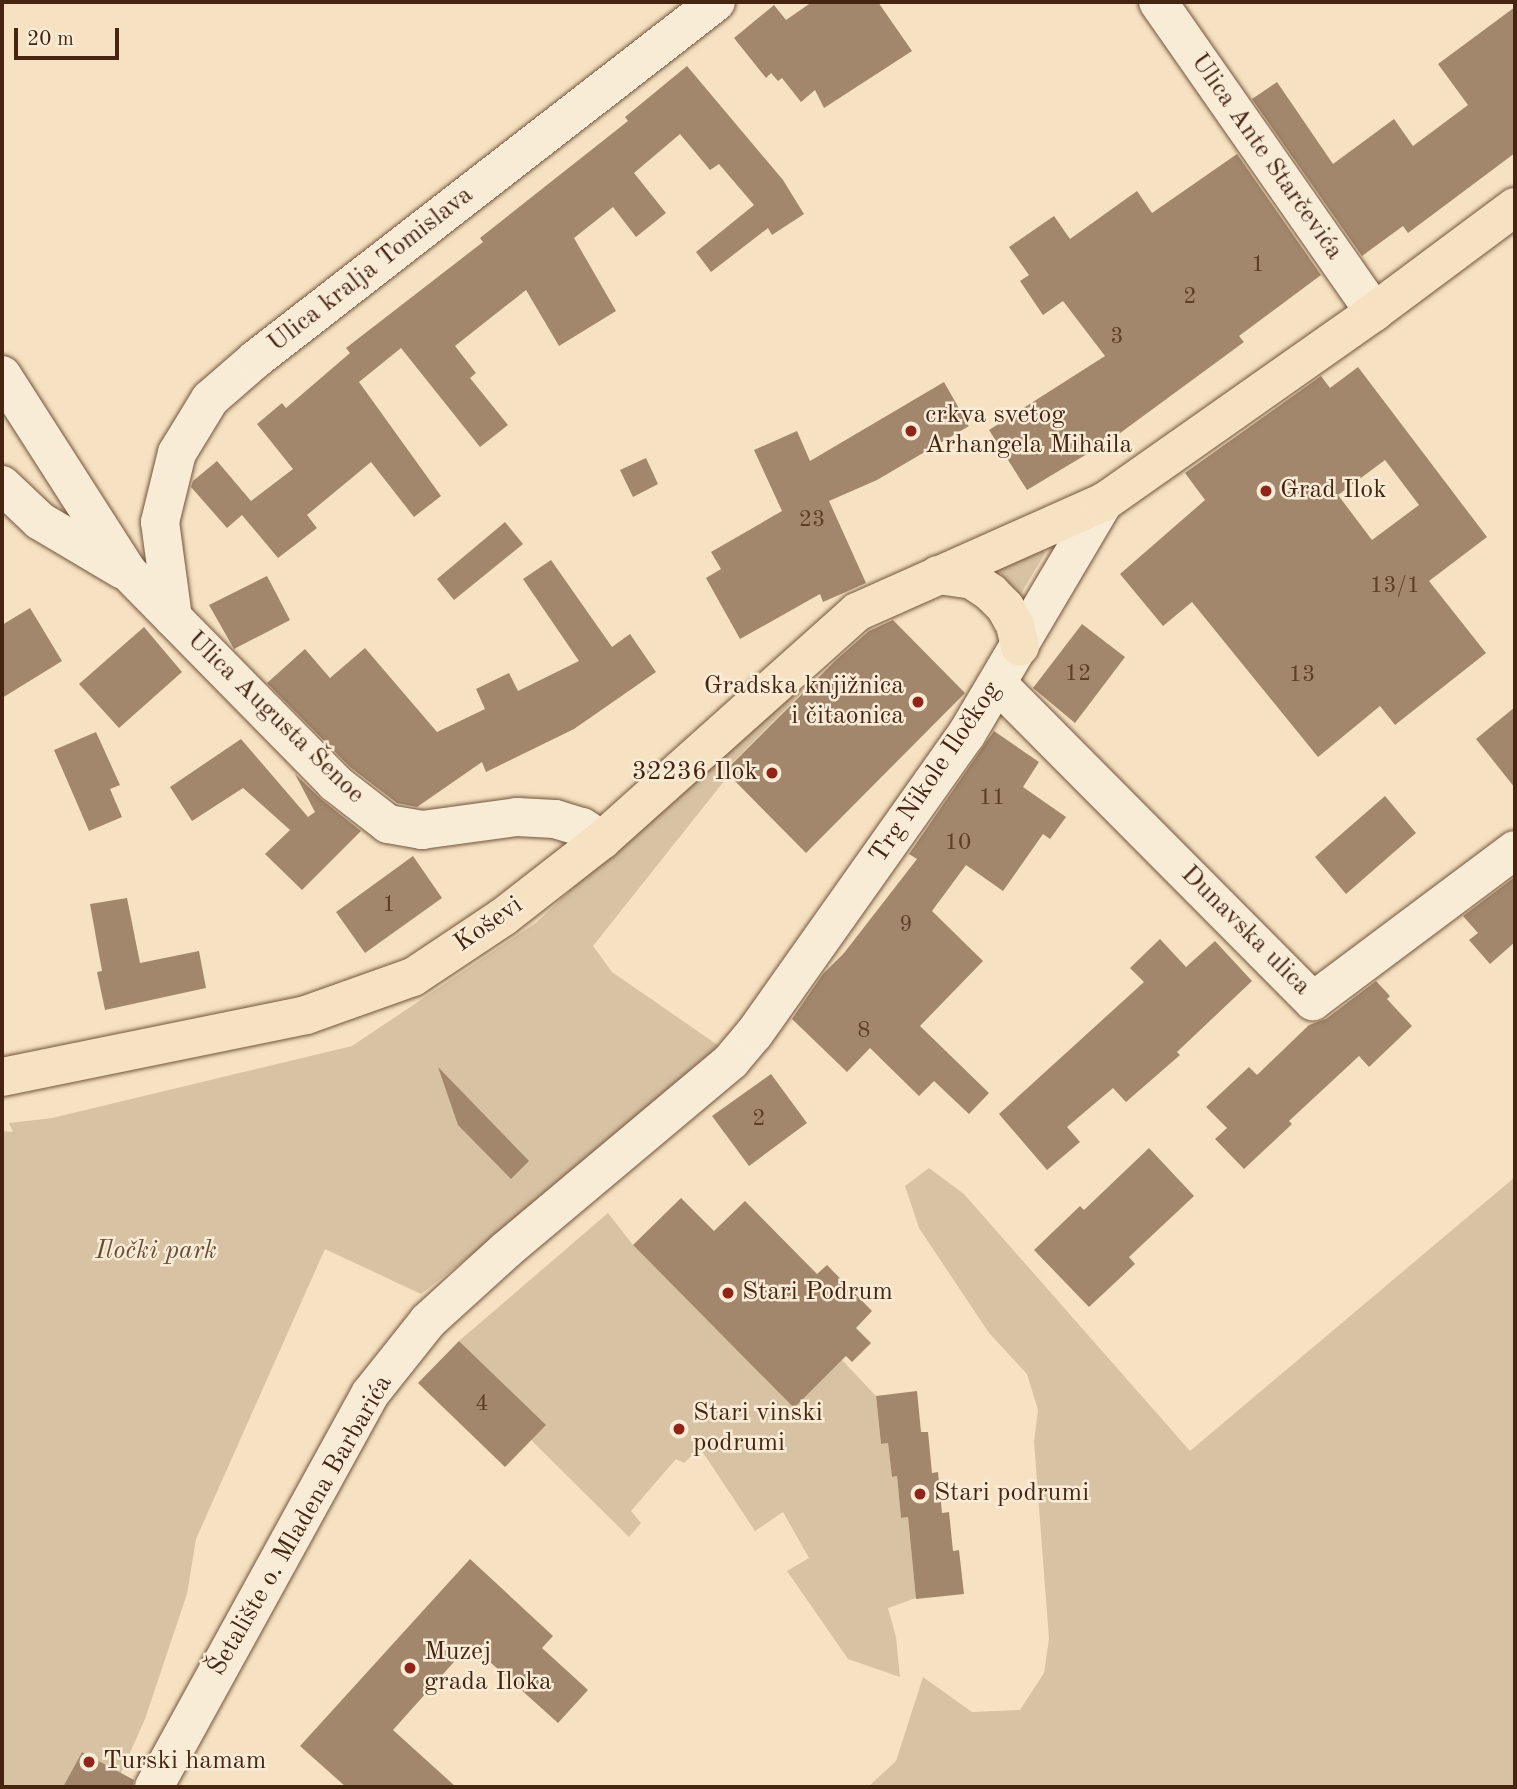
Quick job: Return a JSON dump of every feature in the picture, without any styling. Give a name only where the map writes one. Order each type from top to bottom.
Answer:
[{"type":"main road","name":"Trg Nikole Iločkog","points":[[886,597],[1104,502],[1374,312],[1515,207]]},
{"type":"main road","points":[[938,575],[972,580],[992,593],[1010,616],[1020,646]]},
{"type":"main road","name":"Koševi","points":[[2,1077],[306,1015],[413,976],[503,917],[602,840],[830,633],[857,612],[886,597]]},
{"type":"street","name":"Ulica kralja Tomislava","points":[[173,618],[160,522],[177,453],[210,399],[256,359],[716,2]]},
{"type":"street","name":"Ulica Ante Starčevića","points":[[1158,2],[1374,312]]},
{"type":"street","name":"Ulica Augusta Šenoe","points":[[2,375],[128,572],[335,782],[388,824],[422,830],[517,817],[555,819],[582,827],[602,840]]},
{"type":"street","name":"Ulica Augusta Šenoe","points":[[2,485],[40,521],[128,572]]},
{"type":"street","name":"Trg Nikole Iločkog","points":[[754,1034],[966,735],[1104,502]]},
{"type":"street","name":"Dunavska ulica","points":[[998,684],[1313,1001],[1515,850]]},
{"type":"street","name":"Šetalište o. Mladena Barbarića","points":[[153,1787],[378,1383],[428,1321],[506,1250],[731,1061],[754,1034]]},
{"type":"green space","points":[[1038,546],[1045,553],[1019,597],[992,562]]},
{"type":"green space","name":"Iločki park","points":[[798,686],[804,691],[725,770],[729,775],[593,946],[612,972],[722,1048],[705,1072],[421,1294],[325,1249],[196,1539],[187,1594],[145,1719],[121,1773],[82,1752],[63,1787],[2,1787],[2,1131],[13,1132],[9,1123],[52,1118],[352,1046],[537,922],[666,800]]},
{"type":"green space","points":[[929,1168],[964,1194],[1190,1451],[1515,1177],[1515,1787],[868,1787],[896,1761],[923,1677],[972,1712],[1020,1710],[1044,1673],[1049,1639],[1034,1442],[1038,1410],[1027,1374],[989,1333],[919,1228],[905,1186]]},
{"type":"green space","points":[[608,1213],[633,1245],[794,1408],[842,1360],[876,1396],[881,1444],[888,1443],[892,1477],[897,1476],[901,1518],[908,1517],[916,1598],[888,1608],[896,1637],[900,1677],[848,1659],[787,1571],[809,1558],[783,1512],[755,1531],[700,1448],[684,1463],[676,1459],[631,1511],[641,1523],[629,1537],[531,1440],[545,1425],[459,1341]]},
{"type":"building","points":[[812,2],[878,2],[912,51],[824,108],[815,90],[801,102],[782,78],[778,81],[771,73],[766,78],[734,38],[774,5],[786,20]]},
{"type":"building","points":[[1515,7],[1515,153],[1408,233],[1403,226],[1362,256],[1252,99],[1277,82],[1333,164],[1394,119],[1413,146],[1468,105],[1438,64]]},
{"type":"building","points":[[687,66],[783,180],[804,214],[772,235],[768,228],[711,272],[696,252],[754,205],[719,164],[710,170],[680,134],[634,173],[666,213],[636,237],[613,207],[574,238],[616,311],[559,346],[526,290],[455,346],[476,373],[470,378],[508,425],[480,447],[401,348],[359,382],[441,496],[414,517],[371,462],[307,515],[317,528],[278,558],[242,515],[227,528],[191,487],[193,481],[217,461],[251,501],[293,469],[257,424],[282,403],[286,408],[350,353],[346,348],[483,242],[480,238],[628,121],[625,117]]},
{"type":"building","points":[[1237,154],[1321,275],[1239,336],[1244,342],[1112,439],[1027,490],[989,430],[1105,356],[1063,301],[1043,315],[1020,281],[1029,275],[1009,247],[1054,216],[1070,239],[1137,191],[1152,213]]},
{"type":"building","points":[[1358,367],[1487,537],[1429,581],[1486,653],[1395,725],[1380,706],[1318,757],[1192,602],[1163,626],[1120,574],[1205,500],[1185,473],[1321,376],[1330,388]],"holes":[[[1385,460],[1419,505],[1372,540],[1338,495]]]},
{"type":"building","points":[[944,382],[969,426],[877,480],[829,501],[866,583],[823,602],[820,594],[740,639],[706,578],[721,569],[711,552],[782,511],[754,450],[797,431],[810,461]]},
{"type":"building","points":[[646,458],[658,484],[633,497],[620,470]]},
{"type":"building","points":[[505,522],[523,544],[454,600],[437,579]]},
{"type":"building","points":[[551,560],[612,647],[630,634],[656,672],[574,729],[486,772],[482,762],[417,807],[397,803],[350,767],[267,683],[305,649],[330,678],[365,648],[437,732],[485,709],[476,689],[509,673],[518,691],[579,661],[523,579]]},
{"type":"building","points":[[267,576],[290,620],[234,649],[209,605]]},
{"type":"building","points":[[30,608],[62,661],[2,698],[2,625]]},
{"type":"building","points":[[893,620],[965,693],[806,853],[725,771],[836,660],[869,631]]},
{"type":"building","points":[[1082,624],[1125,657],[1075,723],[1033,688]]},
{"type":"building","points":[[144,627],[182,672],[119,728],[79,684]]},
{"type":"building","points":[[1515,707],[1515,788],[1476,739]]},
{"type":"building","points":[[994,731],[1039,762],[1023,787],[1066,817],[1050,839],[1043,834],[1003,891],[966,865],[932,911],[983,961],[920,1026],[989,1093],[969,1114],[934,1081],[919,1096],[870,1048],[847,1072],[792,1019],[823,974],[844,953],[917,859],[909,854]]},
{"type":"building","points":[[96,732],[120,785],[110,789],[122,817],[89,831],[54,750]]},
{"type":"building","points":[[241,739],[308,817],[315,812],[295,774],[361,831],[302,890],[265,854],[290,830],[243,788],[192,821],[170,787]]},
{"type":"building","points":[[1385,796],[1416,833],[1346,894],[1315,857]]},
{"type":"building","points":[[413,856],[442,898],[365,953],[336,912]]},
{"type":"building","points":[[1515,877],[1515,942],[1490,964],[1469,940],[1478,933],[1463,916]]},
{"type":"building","points":[[127,898],[140,963],[199,951],[206,988],[105,1010],[97,972],[102,971],[90,904]]},
{"type":"building","points":[[1160,939],[1186,967],[1215,941],[1252,981],[1177,1052],[1180,1055],[1126,1102],[1113,1088],[1067,1127],[1080,1142],[1047,1170],[999,1114],[1144,982],[1130,968]]},
{"type":"building","points":[[1376,981],[1390,996],[1387,999],[1412,1026],[1369,1067],[1359,1056],[1289,1121],[1292,1124],[1244,1169],[1215,1139],[1227,1128],[1206,1107],[1249,1067],[1257,1075],[1309,1025],[1326,1019]]},
{"type":"building","points":[[438,1067],[529,1161],[511,1179],[458,1125]]},
{"type":"building","points":[[771,1074],[807,1123],[749,1166],[712,1116]]},
{"type":"building","points":[[1149,1148],[1194,1196],[1129,1257],[1135,1264],[1089,1307],[1034,1250],[1080,1206],[1084,1210]]},
{"type":"building","name":"Stari Podrum","points":[[681,1198],[714,1231],[745,1201],[817,1274],[827,1265],[872,1311],[856,1328],[871,1343],[852,1362],[846,1356],[794,1408],[633,1245]]},
{"type":"building","points":[[459,1341],[546,1425],[505,1467],[418,1383]]},
{"type":"building","name":"Stari podrumi","points":[[917,1391],[921,1432],[928,1432],[932,1473],[938,1472],[942,1513],[949,1512],[953,1551],[959,1550],[964,1594],[916,1599],[908,1517],[901,1518],[897,1476],[892,1477],[888,1443],[881,1444],[876,1396]]},
{"type":"building","name":"Muzej grada Iloka","points":[[470,1559],[553,1636],[542,1648],[588,1690],[558,1723],[470,1644],[393,1730],[456,1787],[346,1787],[300,1746]]},
{"type":"building","name":"Turski hamam","points":[[82,1752],[134,1780],[132,1787],[63,1787]]},
{"type":"place","name":"crkva svetog Arhangela Mihaila","points":[[911,431]]},
{"type":"place","name":"Grad Ilok","points":[[1266,491]]},
{"type":"place","name":"Gradska knjižnica i čitaonica","points":[[918,702]]},
{"type":"place","name":"32236 Ilok","points":[[772,773]]},
{"type":"place","name":"Stari Podrum","points":[[728,1293]]},
{"type":"place","name":"Stari vinski podrumi","points":[[679,1429]]},
{"type":"place","name":"Stari podrumi","points":[[920,1494]]},
{"type":"place","name":"Muzej grada Iloka","points":[[410,1668]]},
{"type":"place","name":"Turski hamam","points":[[89,1762]]}]
